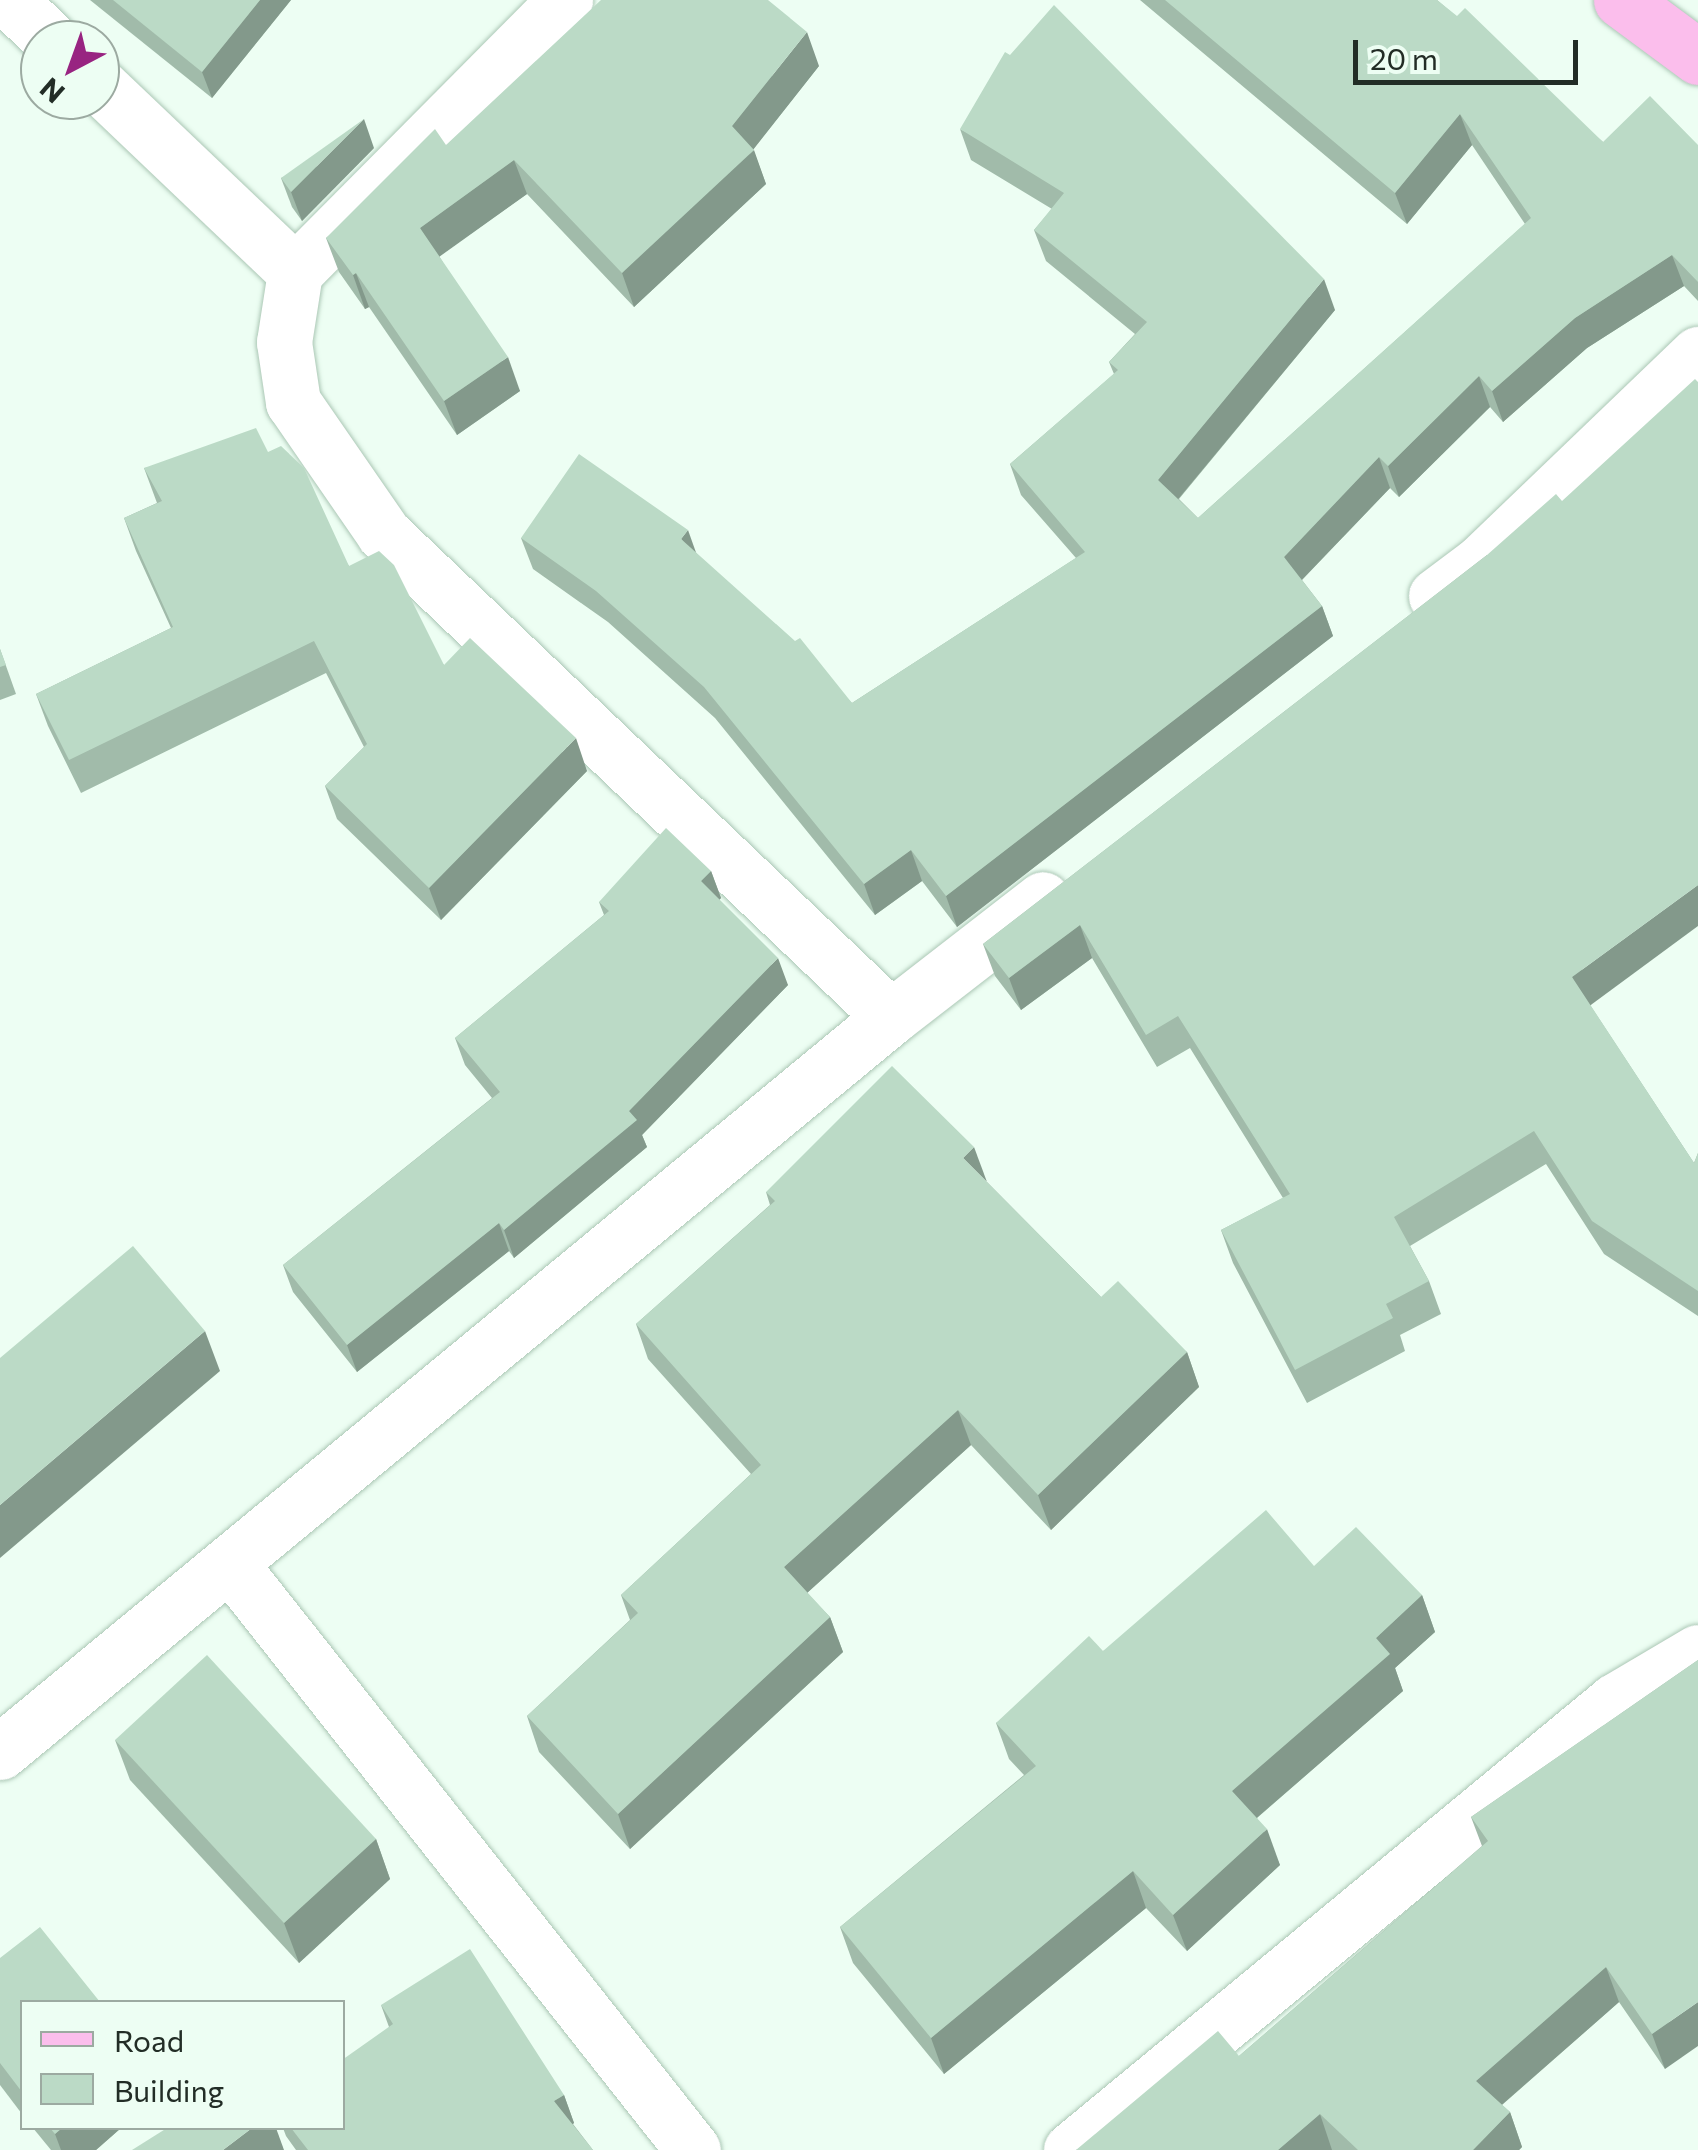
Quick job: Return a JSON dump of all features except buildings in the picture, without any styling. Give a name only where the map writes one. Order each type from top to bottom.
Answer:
[{"type":"main road","points":[[1621,0],[1698,57]]},
{"type":"street","points":[[9,0],[30,20]]},
{"type":"street","points":[[565,0],[295,272],[284,342],[293,402],[384,534],[891,1017]]},
{"type":"street","points":[[120,105],[295,272]]},
{"type":"street","points":[[1403,622],[1480,562],[1698,354]]},
{"type":"street","points":[[0,1752],[891,1017],[1077,873]]},
{"type":"street","points":[[231,1565],[694,2150]]},
{"type":"street","points":[[1071,2150],[1615,1701],[1698,1652]]}]
